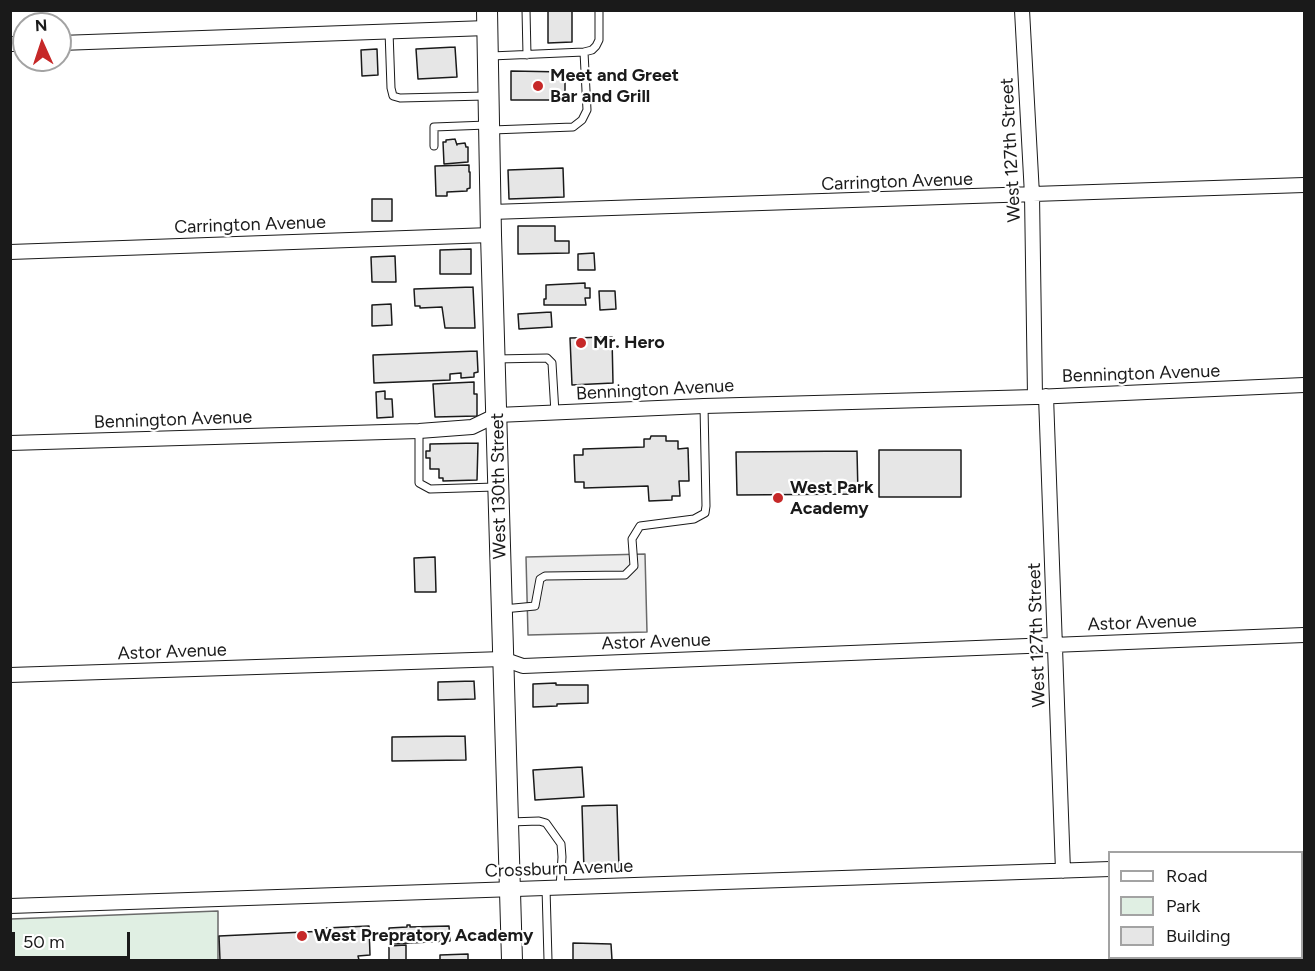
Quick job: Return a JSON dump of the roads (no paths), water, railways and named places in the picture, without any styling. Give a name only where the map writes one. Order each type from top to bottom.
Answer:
[{"type":"main road","name":"West 130th Street","points":[[487,19],[512,960]]},
{"type":"street","name":"West 127th Street","points":[[1022,10],[1040,397],[1055,645],[1064,871]]},
{"type":"street","points":[[72,43],[389,31],[487,19]]},
{"type":"street","name":"Carrington Avenue","points":[[491,212],[1305,185]]},
{"type":"street","name":"Carrington Avenue","points":[[10,252],[491,235]]},
{"type":"street","name":"Bennington Avenue","points":[[10,443],[418,431],[472,427],[497,415],[704,406],[1040,397],[1305,385]]},
{"type":"street","name":"Astor Avenue","points":[[10,675],[503,659],[523,666],[1305,634]]},
{"type":"street","name":"Crossburn Avenue","points":[[10,906],[1108,869]]},
{"type":"lane","points":[[526,10],[527,55]]},
{"type":"lane","points":[[488,56],[592,50],[599,40],[598,10]]},
{"type":"lane","points":[[389,31],[393,96],[400,98],[489,96]]},
{"type":"lane","points":[[434,146],[434,127],[573,127],[582,120],[587,110],[584,52]]},
{"type":"lane","points":[[495,359],[547,358],[552,363],[555,413]]},
{"type":"lane","points":[[502,609],[535,606],[540,579],[545,576],[625,575],[634,566],[632,538],[640,526],[694,519],[705,513],[704,406]]},
{"type":"lane","points":[[418,431],[419,483],[430,489],[499,487]]},
{"type":"lane","points":[[508,822],[539,821],[546,823],[561,844],[562,857],[553,888],[549,960]]},
{"type":"place","name":"Meet and Greet Bar and Grill","points":[[538,86]]},
{"type":"place","name":"Mr. Hero","points":[[581,343]]},
{"type":"place","name":"West Park Academy","points":[[778,498]]},
{"type":"place","name":"West Prepratory Academy","points":[[302,936]]}]
